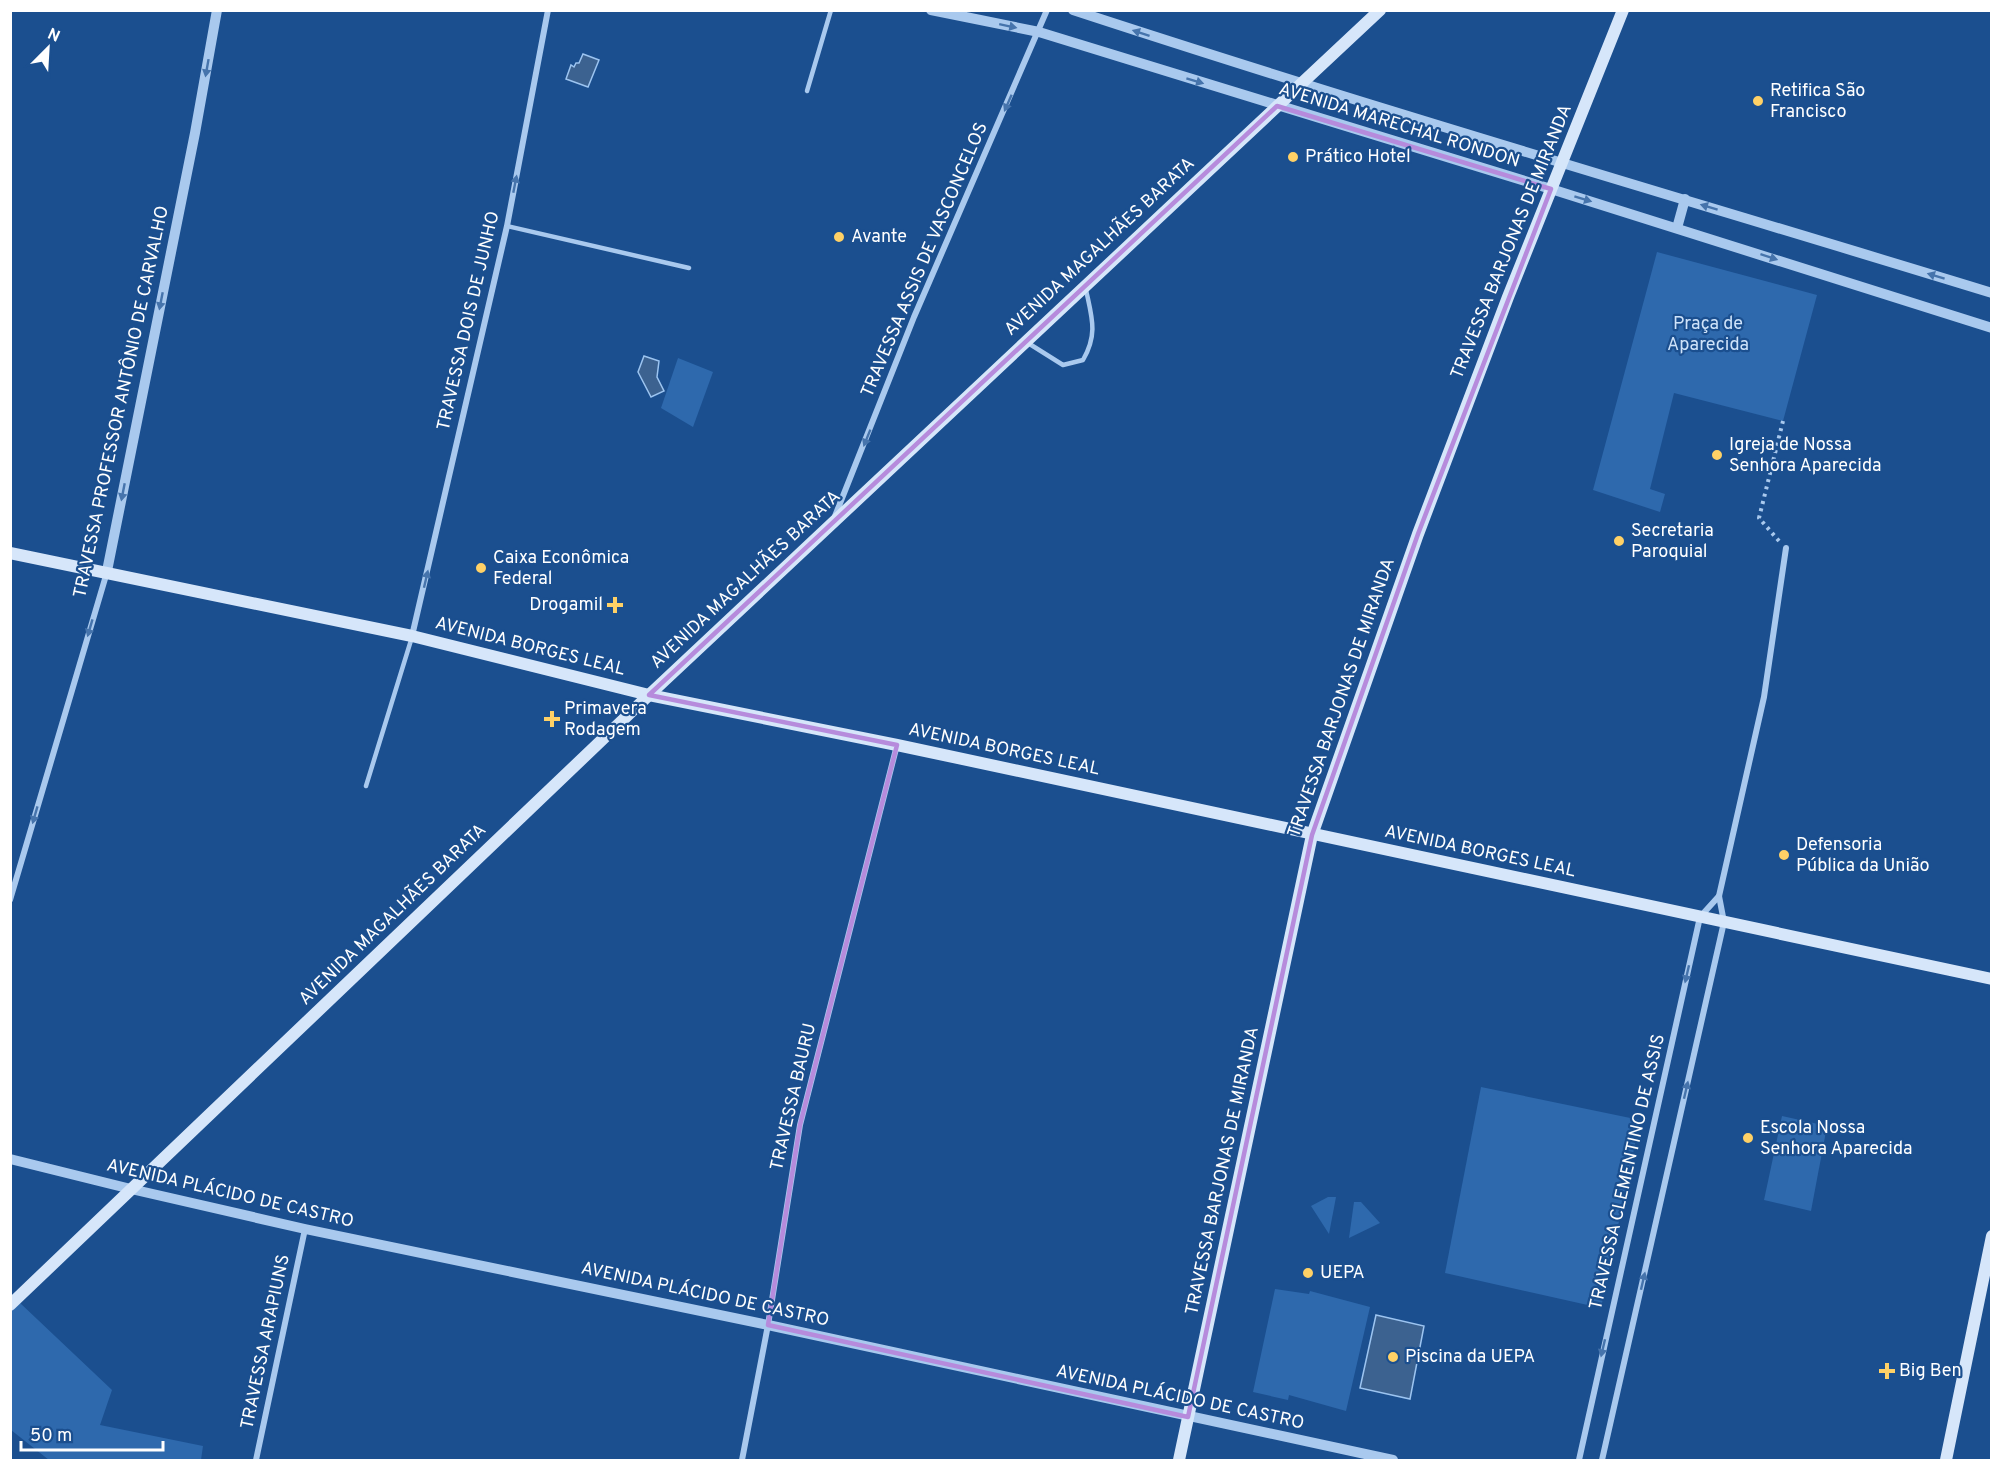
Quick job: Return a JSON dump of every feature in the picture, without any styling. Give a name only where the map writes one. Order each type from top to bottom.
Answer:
[{"type":"main road","name":"AVENIDA MAGALHÃES BARATA","points":[[10,1305],[649,695],[1380,10]]},
{"type":"main road","name":"TRAVESSA BARJONAS DE MIRANDA","points":[[1179,1461],[1312,835],[1418,534],[1551,189],[1563,165],[1623,10]]},
{"type":"main road","name":"AVENIDA BORGES LEAL","points":[[10,553],[412,636],[649,695],[897,745],[1992,979]]},
{"type":"main road","points":[[1946,1461],[1992,1236]]},
{"type":"street","name":"TRAVESSA PROFESSOR ANTÔNIO DE CARVALHO","points":[[10,900],[107,572],[217,10]]},
{"type":"street","name":"TRAVESSA DOIS DE JUNHO","points":[[412,636],[507,226],[548,10]]},
{"type":"street","name":"AVENIDA MARECHAL RONDON","points":[[931,10],[1039,33],[1677,228],[1992,328]]},
{"type":"street","name":"TRAVESSA ASSIS DE VASCONCELOS","points":[[833,523],[914,317],[1039,33],[1047,10]]},
{"type":"street","name":"AVENIDA MARECHAL RONDON","points":[[1073,10],[1563,165],[1685,199],[1992,293]]},
{"type":"street","points":[[1677,228],[1685,199]]},
{"type":"street","name":"TRAVESSA CLEMENTINO DE ASSIS","points":[[1602,1461],[1724,922],[1719,896],[1764,697],[1786,548]]},
{"type":"street","name":"TRAVESSA BAURU","points":[[742,1461],[768,1325],[800,1125],[897,745]]},
{"type":"street","name":"TRAVESSA CLEMENTINO DE ASSIS","points":[[1579,1461],[1700,917],[1719,896]]},
{"type":"street","name":"AVENIDA PLÁCIDO DE CASTRO","points":[[10,1159],[131,1190],[305,1229],[768,1325],[1393,1461]]},
{"type":"street","name":"TRAVESSA ARAPIUNS","points":[[256,1461],[305,1229]]},
{"type":"lane","points":[[807,91],[831,10]]},
{"type":"lane","points":[[507,226],[688,268]]},
{"type":"lane","points":[[1025,342],[1063,365],[1083,360],[1092,345],[1093,320],[1085,287]]},
{"type":"lane","points":[[366,786],[412,636]]},
{"type":"path","points":[[1783,421],[1759,518],[1786,548]]},
{"type":"highlighted area","points":[[1277,106],[1551,189],[1418,534],[1312,835],[1188,1417],[768,1325],[800,1125],[897,745],[649,695]]},
{"type":"green space","name":"Praça de Aparecida","points":[[1657,252],[1817,295],[1783,421],[1674,393],[1650,489],[1665,494],[1660,512],[1593,490]]},
{"type":"green space","points":[[678,358],[713,372],[693,427],[661,408]]},
{"type":"green space","points":[[1481,1087],[1640,1120],[1601,1308],[1445,1273]]},
{"type":"green space","points":[[1782,1116],[1827,1126],[1811,1211],[1764,1200]]},
{"type":"green space","points":[[1328,1197],[1336,1197],[1329,1234],[1311,1206]]},
{"type":"green space","points":[[1354,1202],[1361,1202],[1380,1223],[1349,1238]]},
{"type":"green space","points":[[1275,1289],[1309,1294],[1310,1291],[1370,1307],[1346,1411],[1289,1395],[1288,1400],[1253,1392]]},
{"type":"green space","points":[[19,1302],[112,1390],[100,1425],[203,1446],[201,1460],[49,1460],[11,1430],[10,1310]]},
{"type":"shaded area","points":[[583,54],[599,60],[588,87],[566,79],[571,65],[574,67],[576,63],[579,63]]},
{"type":"shaded area","points":[[644,356],[659,361],[657,377],[664,391],[651,397],[638,372]]},
{"type":"shaded area","name":"Piscina da UEPA","points":[[1376,1315],[1424,1326],[1410,1399],[1360,1388]]},
{"type":"place","name":"Retifica São Francisco","points":[[1758,101]]},
{"type":"place","name":"Prático Hotel","points":[[1293,157]]},
{"type":"place","name":"Avante","points":[[839,237]]},
{"type":"place","name":"Igreja de Nossa Senhora Aparecida","points":[[1717,455]]},
{"type":"place","name":"Secretaria Paroquial","points":[[1619,541]]},
{"type":"place","name":"Caixa Econômica Federal","points":[[481,568]]},
{"type":"place","name":"Drogamil","points":[[615,605]]},
{"type":"place","name":"Primavera Rodagem","points":[[552,719]]},
{"type":"place","name":"Defensoria Pública da União","points":[[1784,855]]},
{"type":"place","name":"Escola Nossa Senhora Aparecida","points":[[1748,1138]]},
{"type":"place","name":"UEPA","points":[[1308,1273]]},
{"type":"place","name":"Piscina da UEPA","points":[[1393,1357]]},
{"type":"place","name":"Big Ben","points":[[1887,1371]]}]
